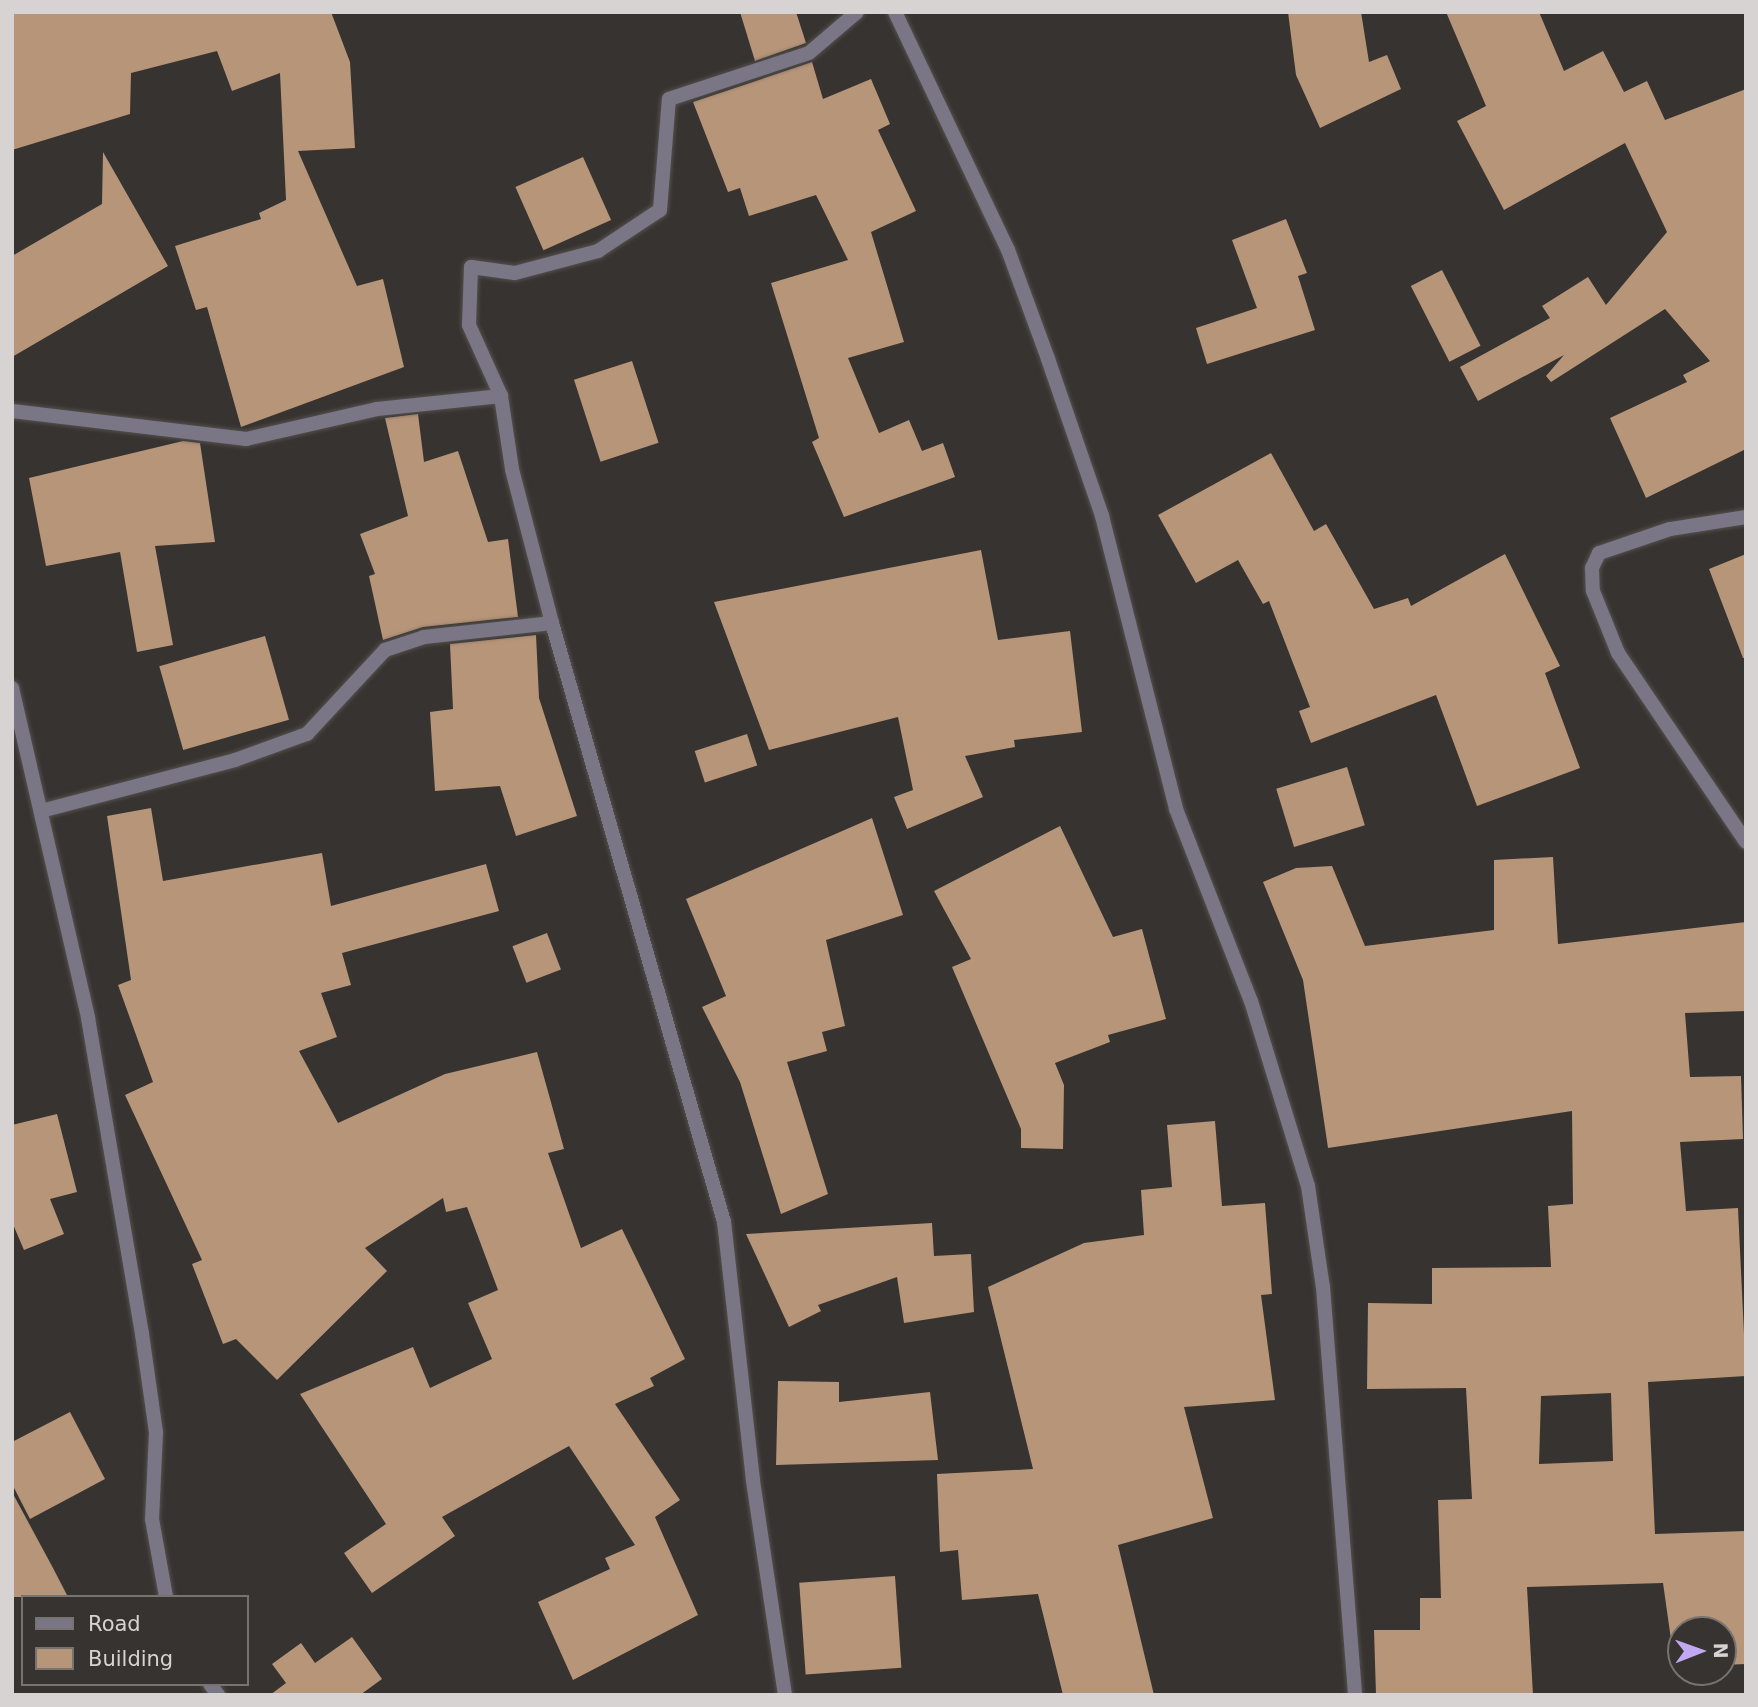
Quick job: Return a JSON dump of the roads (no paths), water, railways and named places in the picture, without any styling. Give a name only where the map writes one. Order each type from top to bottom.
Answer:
[{"type":"street","points":[[785,1695],[752,1480],[724,1222],[552,623],[512,469],[501,396],[469,325],[471,267],[515,273],[598,251],[640,224],[660,210],[669,99],[809,53],[857,12]]},
{"type":"street","points":[[895,12],[1008,250],[1048,359],[1102,516],[1176,809],[1251,1001],[1308,1186],[1323,1287],[1355,1695]]},
{"type":"street","points":[[12,411],[246,439],[377,409],[501,396]]},
{"type":"street","points":[[1746,517],[1670,529],[1599,553],[1592,568],[1592,591],[1618,653],[1746,842]]},
{"type":"street","points":[[41,811],[235,760],[307,734],[385,650],[424,637],[552,623]]},
{"type":"street","points":[[12,688],[88,1018],[142,1334],[156,1432],[152,1519],[166,1595]]}]
